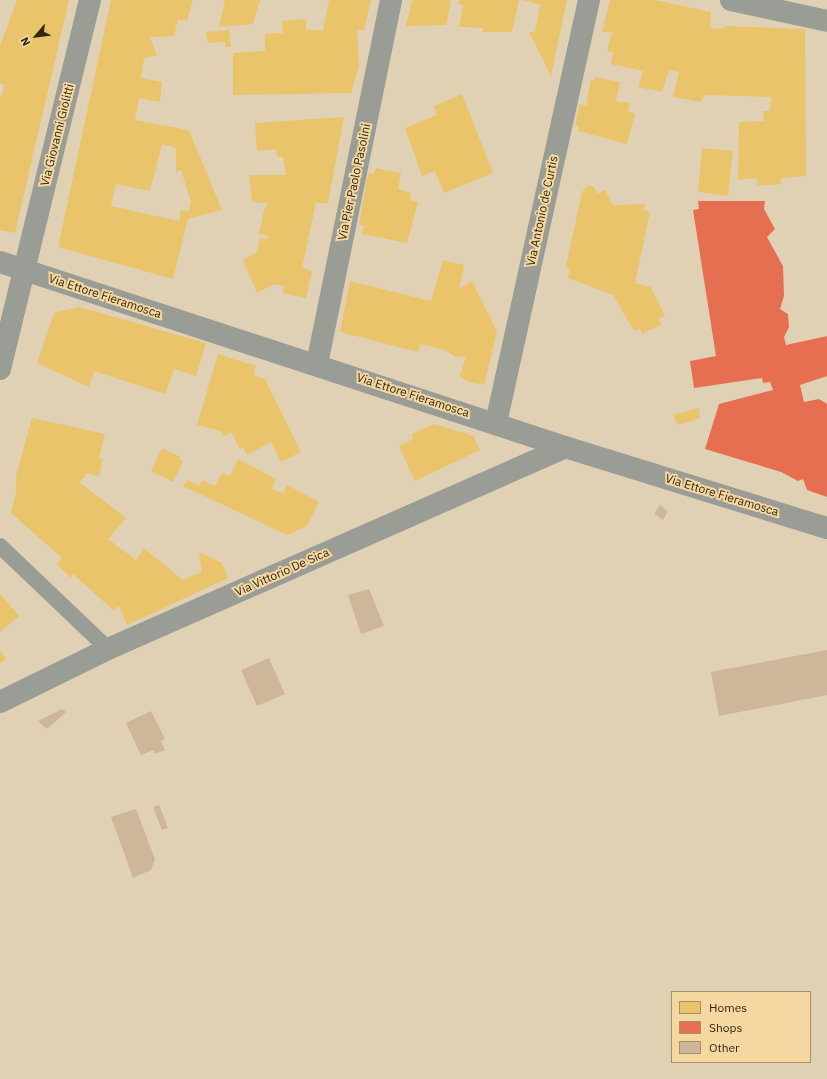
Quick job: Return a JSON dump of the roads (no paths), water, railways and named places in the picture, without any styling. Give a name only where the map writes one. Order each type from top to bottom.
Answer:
[{"type":"street","name":"Via Giovanni Giolitti","points":[[0,370],[90,0]]},
{"type":"street","name":"Via Pier Paolo Pasolini","points":[[317,364],[391,0]]},
{"type":"street","name":"Via Antonio de Curtis","points":[[496,423],[589,0]]},
{"type":"street","points":[[731,0],[784,6],[827,21]]},
{"type":"street","name":"Via Ettore Fieramosca","points":[[0,262],[317,364],[565,447],[827,528]]},
{"type":"street","name":"Via Vittorio De Sica","points":[[0,702],[108,649],[565,447]]},
{"type":"lane","points":[[0,546],[108,649]]}]
